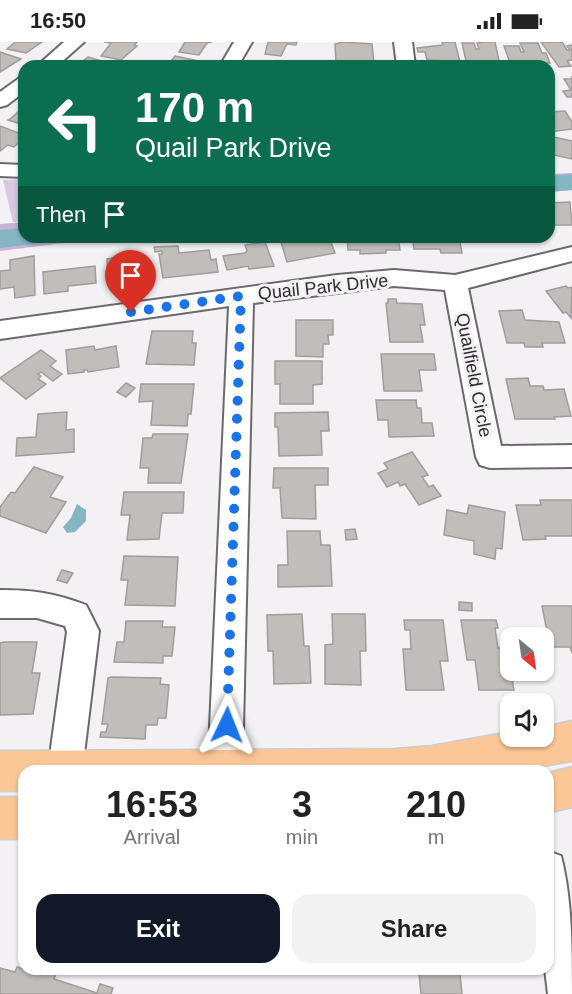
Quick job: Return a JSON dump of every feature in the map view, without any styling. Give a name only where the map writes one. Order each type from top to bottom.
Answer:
[{"type":"main road","points":[[451,765],[529,761],[572,741]]},
{"type":"main road","points":[[0,771],[18,771]]},
{"type":"main road","points":[[554,792],[572,787]]},
{"type":"main road","points":[[0,818],[18,818]]},
{"type":"street","points":[[53,60],[75,42]]},
{"type":"street","points":[[232,60],[243,42]]},
{"type":"street","points":[[403,42],[405,60]]},
{"type":"street","points":[[0,102],[18,88]]},
{"type":"street","points":[[0,170],[18,171]]},
{"type":"street","name":"Quail Park Drive","points":[[0,330],[241,296],[385,279],[455,283],[572,254]]},
{"type":"street","name":"Quailfield Circle","points":[[455,283],[490,457],[572,456]]},
{"type":"street","points":[[225,765],[241,296]]},
{"type":"street","points":[[0,604],[37,604],[75,615],[83,632],[66,765]]},
{"type":"street","points":[[554,909],[568,994]]},
{"type":"shaded area","points":[[572,173],[572,190],[555,191],[555,174]]},
{"type":"shaded area","points":[[18,179],[18,222],[13,222],[3,180]]},
{"type":"shaded area","points":[[18,222],[18,243],[63,243],[0,251],[0,224]]},
{"type":"water","points":[[77,504],[86,510],[86,521],[75,532],[67,533],[63,527],[71,518]]},
{"type":"building","points":[[15,42],[42,42],[26,53],[7,49]]},
{"type":"building","points":[[104,42],[137,42],[134,45],[137,46],[121,60],[101,56],[111,43]]},
{"type":"building","points":[[185,42],[212,42],[207,43],[199,55],[179,52]]},
{"type":"building","points":[[268,42],[297,42],[296,45],[287,44],[281,56],[265,54]]},
{"type":"building","points":[[343,42],[372,44],[374,60],[336,60],[335,44]]},
{"type":"building","points":[[442,42],[455,42],[460,60],[427,60],[425,52],[418,52],[417,48],[443,45]]},
{"type":"building","points":[[495,42],[499,60],[466,60],[462,43],[474,43],[476,49],[479,49],[477,43]]},
{"type":"building","points":[[541,42],[562,42],[567,50],[570,50],[567,46],[572,45],[572,60],[567,61],[571,66],[559,67]]},
{"type":"building","points":[[520,43],[538,43],[542,53],[546,53],[549,60],[509,60],[504,46],[519,46],[521,52],[524,52]]},
{"type":"building","points":[[0,52],[21,59],[18,60],[0,72]]},
{"type":"building","points":[[175,56],[194,60],[172,60]]},
{"type":"building","points":[[572,76],[572,97],[567,97],[563,91],[571,90],[564,79],[571,79]]},
{"type":"building","points":[[565,111],[572,122],[572,129],[555,131],[555,112]]},
{"type":"building","points":[[18,112],[18,123],[8,120]]},
{"type":"building","points":[[0,126],[18,133],[18,143],[14,147],[8,145],[0,151]]},
{"type":"building","points":[[555,137],[572,141],[572,159],[555,155]]},
{"type":"building","points":[[570,202],[572,225],[555,225],[555,203]]},
{"type":"building","points":[[265,243],[274,266],[249,269],[248,266],[227,270],[223,256],[245,253],[247,251],[245,245]]},
{"type":"building","points":[[281,243],[331,243],[335,253],[287,262]]},
{"type":"building","points":[[347,243],[399,243],[400,250],[360,254],[360,250],[348,250]]},
{"type":"building","points":[[413,243],[460,243],[462,253],[441,253],[440,249],[414,249]]},
{"type":"building","points":[[178,246],[179,253],[209,250],[211,260],[216,259],[218,272],[163,278],[159,254],[162,254],[162,251],[155,252],[154,247]]},
{"type":"building","points":[[34,256],[35,295],[15,298],[14,287],[0,289],[0,271],[10,270],[10,260]]},
{"type":"building","points":[[120,257],[121,261],[131,260],[132,265],[149,263],[152,279],[108,282],[107,259]]},
{"type":"building","points":[[95,266],[96,283],[68,286],[68,291],[44,294],[43,272]]},
{"type":"building","points":[[566,286],[572,287],[571,318],[566,312],[563,313],[546,291]]},
{"type":"building","points":[[388,299],[396,299],[397,303],[422,304],[425,325],[420,325],[423,342],[390,342],[386,303]]},
{"type":"building","points":[[522,310],[525,320],[559,322],[565,343],[542,343],[543,347],[525,347],[524,343],[507,343],[499,311]]},
{"type":"building","points":[[296,320],[333,320],[333,335],[328,335],[329,344],[323,344],[323,357],[296,356]]},
{"type":"building","points":[[152,331],[193,331],[192,343],[196,343],[194,365],[146,364]]},
{"type":"building","points":[[94,346],[95,350],[116,346],[119,367],[68,374],[66,350]]},
{"type":"building","points":[[41,350],[56,361],[50,366],[62,374],[53,381],[41,372],[38,374],[41,376],[38,379],[46,384],[26,399],[0,378]]},
{"type":"building","points":[[381,354],[434,354],[436,370],[419,370],[422,391],[384,391]]},
{"type":"building","points":[[275,361],[322,361],[322,384],[313,385],[313,404],[280,404],[280,384],[275,384]]},
{"type":"building","points":[[528,378],[530,386],[543,386],[544,390],[564,389],[571,416],[554,417],[555,419],[515,419],[506,379]]},
{"type":"building","points":[[126,383],[135,388],[126,397],[117,392]]},
{"type":"building","points":[[141,384],[194,384],[191,414],[188,414],[187,426],[151,425],[153,401],[139,402]]},
{"type":"building","points":[[376,400],[416,400],[417,408],[421,408],[422,423],[432,423],[434,436],[389,437],[388,420],[378,420]]},
{"type":"building","points":[[67,412],[66,430],[74,429],[74,452],[16,456],[17,438],[36,437],[38,414]]},
{"type":"building","points":[[328,412],[329,431],[321,431],[322,455],[279,456],[275,413]]},
{"type":"building","points":[[153,434],[188,434],[181,483],[148,483],[149,468],[140,468],[143,438],[152,438]]},
{"type":"building","points":[[412,452],[428,475],[422,477],[429,487],[433,485],[441,496],[419,505],[405,484],[400,486],[398,482],[387,487],[378,473],[388,469],[384,463]]},
{"type":"building","points":[[34,467],[63,477],[50,497],[66,502],[46,533],[0,516],[0,507],[11,492],[15,493]]},
{"type":"building","points":[[274,468],[328,468],[328,485],[315,485],[316,519],[282,518],[280,488],[273,488]]},
{"type":"building","points":[[124,492],[184,492],[183,513],[162,513],[159,539],[127,540],[130,515],[121,515]]},
{"type":"building","points":[[540,500],[572,500],[572,536],[545,536],[546,539],[523,540],[516,505],[541,505]]},
{"type":"building","points":[[469,505],[505,512],[502,549],[496,548],[495,559],[474,554],[474,541],[444,535],[447,510],[467,514]]},
{"type":"building","points":[[355,529],[357,539],[346,540],[345,530]]},
{"type":"building","points":[[287,531],[320,531],[321,545],[330,545],[332,586],[278,587],[278,565],[288,565]]},
{"type":"building","points":[[124,556],[178,557],[175,606],[125,605],[128,580],[121,580]]},
{"type":"building","points":[[62,570],[73,573],[67,583],[57,580]]},
{"type":"building","points":[[459,602],[472,603],[472,611],[459,610]]},
{"type":"building","points":[[542,606],[572,606],[572,653],[570,647],[554,647],[554,627],[546,627]]},
{"type":"building","points":[[302,614],[304,646],[309,646],[311,683],[274,684],[273,651],[268,651],[267,615]]},
{"type":"building","points":[[332,614],[365,614],[366,651],[360,651],[361,685],[325,684],[325,645],[333,644]]},
{"type":"building","points":[[404,620],[443,620],[448,661],[440,661],[444,690],[406,690],[403,649],[411,649],[410,630],[405,630]]},
{"type":"building","points":[[461,620],[496,620],[498,628],[495,628],[498,648],[500,648],[500,681],[512,681],[514,690],[479,690],[475,660],[467,660]]},
{"type":"building","points":[[126,621],[163,621],[162,627],[175,627],[172,656],[163,656],[163,663],[114,662],[117,642],[124,642]]},
{"type":"building","points":[[37,642],[32,673],[40,673],[33,714],[0,715],[0,643]]},
{"type":"building","points":[[108,678],[161,678],[160,684],[169,685],[166,718],[158,718],[157,725],[146,725],[145,739],[100,737],[101,732],[106,732],[108,724],[102,724]]},
{"type":"building","points":[[17,967],[18,975],[56,975],[54,979],[97,993],[100,984],[113,988],[111,994],[0,994],[0,968],[15,972]]},
{"type":"building","points":[[419,975],[460,975],[462,994],[421,994]]},
{"type":"waterway","points":[[555,183],[572,182]]},
{"type":"waterway","points":[[0,239],[18,238]]},
{"type":"route","points":[[131,312],[241,296],[227,725]]}]
